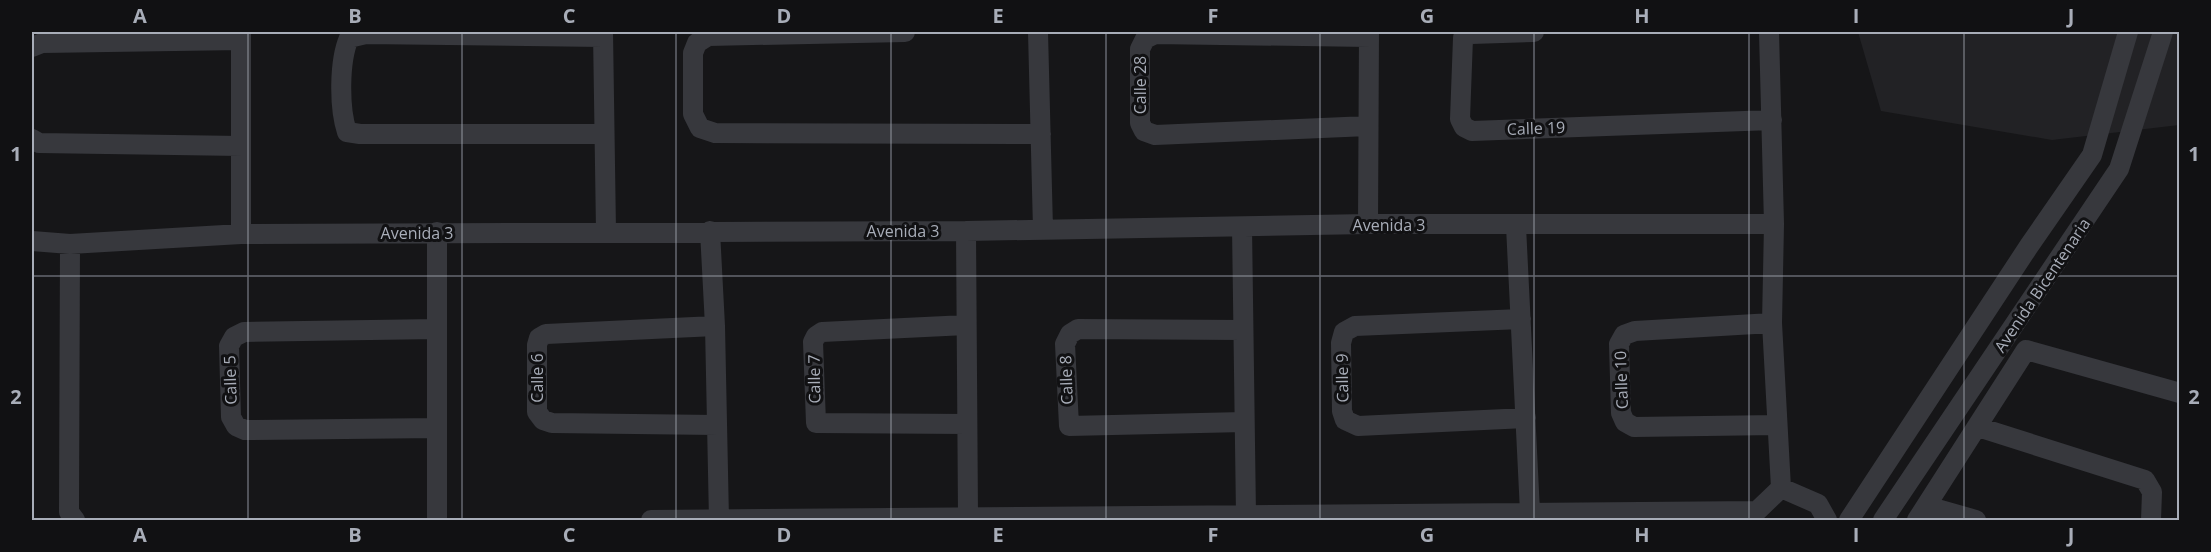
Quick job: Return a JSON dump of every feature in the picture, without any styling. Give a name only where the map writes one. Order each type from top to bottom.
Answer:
[{"type":"street","points":[[905,32],[708,36],[697,43],[693,52],[693,114],[700,128],[715,133],[1041,134]]},
{"type":"street","points":[[1038,32],[1043,230]]},
{"type":"street","name":"Calle 19","points":[[1534,32],[1471,34],[1463,38],[1460,119],[1464,127],[1472,131],[1772,120]]},
{"type":"street","points":[[1769,32],[1774,224],[1772,323],[1781,488]]},
{"type":"street","name":"Avenida Bicentenaria","points":[[1849,520],[2029,246],[2092,155],[2128,32]]},
{"type":"street","name":"Avenida Bicentenaria","points":[[1883,520],[2119,170],[2163,32]]},
{"type":"street","points":[[603,134],[360,134],[347,132],[343,119],[343,52],[349,38],[366,34],[603,34],[606,231]]},
{"type":"street","name":"Calle 28","points":[[1368,126],[1155,135],[1144,131],[1140,123],[1140,49],[1145,39],[1155,34],[1369,34]]},
{"type":"street","points":[[1368,224],[1369,34]]},
{"type":"street","points":[[32,47],[42,43],[241,36],[241,234]]},
{"type":"street","points":[[32,140],[39,143],[241,146]]},
{"type":"street","name":"Avenida 3","points":[[32,241],[70,244],[241,234],[437,232],[966,231],[1368,224],[1516,226],[1774,224]]},
{"type":"street","points":[[1516,226],[1530,512]]},
{"type":"street","points":[[1242,227],[1246,515]]},
{"type":"street","points":[[710,231],[715,326],[719,519]]},
{"type":"street","points":[[966,231],[968,516]]},
{"type":"street","points":[[437,232],[437,520]]},
{"type":"street","points":[[70,244],[69,512],[75,520]]},
{"type":"street","name":"Calle 9","points":[[1521,319],[1355,326],[1344,332],[1341,343],[1342,411],[1346,420],[1358,426],[1526,418]]},
{"type":"street","name":"Calle 10","points":[[1772,323],[1635,331],[1624,335],[1619,344],[1621,413],[1625,422],[1634,427],[1776,425]]},
{"type":"street","name":"Calle 7","points":[[966,325],[822,332],[813,342],[816,423],[967,424]]},
{"type":"street","name":"Calle 6","points":[[715,326],[546,334],[539,338],[537,345],[537,411],[543,420],[552,423],[716,425]]},
{"type":"street","name":"Calle 5","points":[[437,329],[244,332],[234,337],[229,346],[231,417],[236,426],[245,430],[437,428]]},
{"type":"street","name":"Calle 8","points":[[1243,330],[1078,329],[1070,334],[1065,344],[1069,426],[1244,422]]},
{"type":"street","points":[[2002,345],[2180,393]]},
{"type":"street","points":[[1976,520],[1922,513],[2026,350]]},
{"type":"street","points":[[1978,427],[2145,480],[2152,492],[2151,520]]},
{"type":"street","points":[[651,520],[968,516],[1370,517],[1530,512],[1672,516],[1757,511],[1781,488]]},
{"type":"street","points":[[1781,488],[1818,504],[1827,520]]},
{"type":"shaded area","points":[[1858,32],[2179,32],[2179,125],[2052,140],[1881,111]]}]
